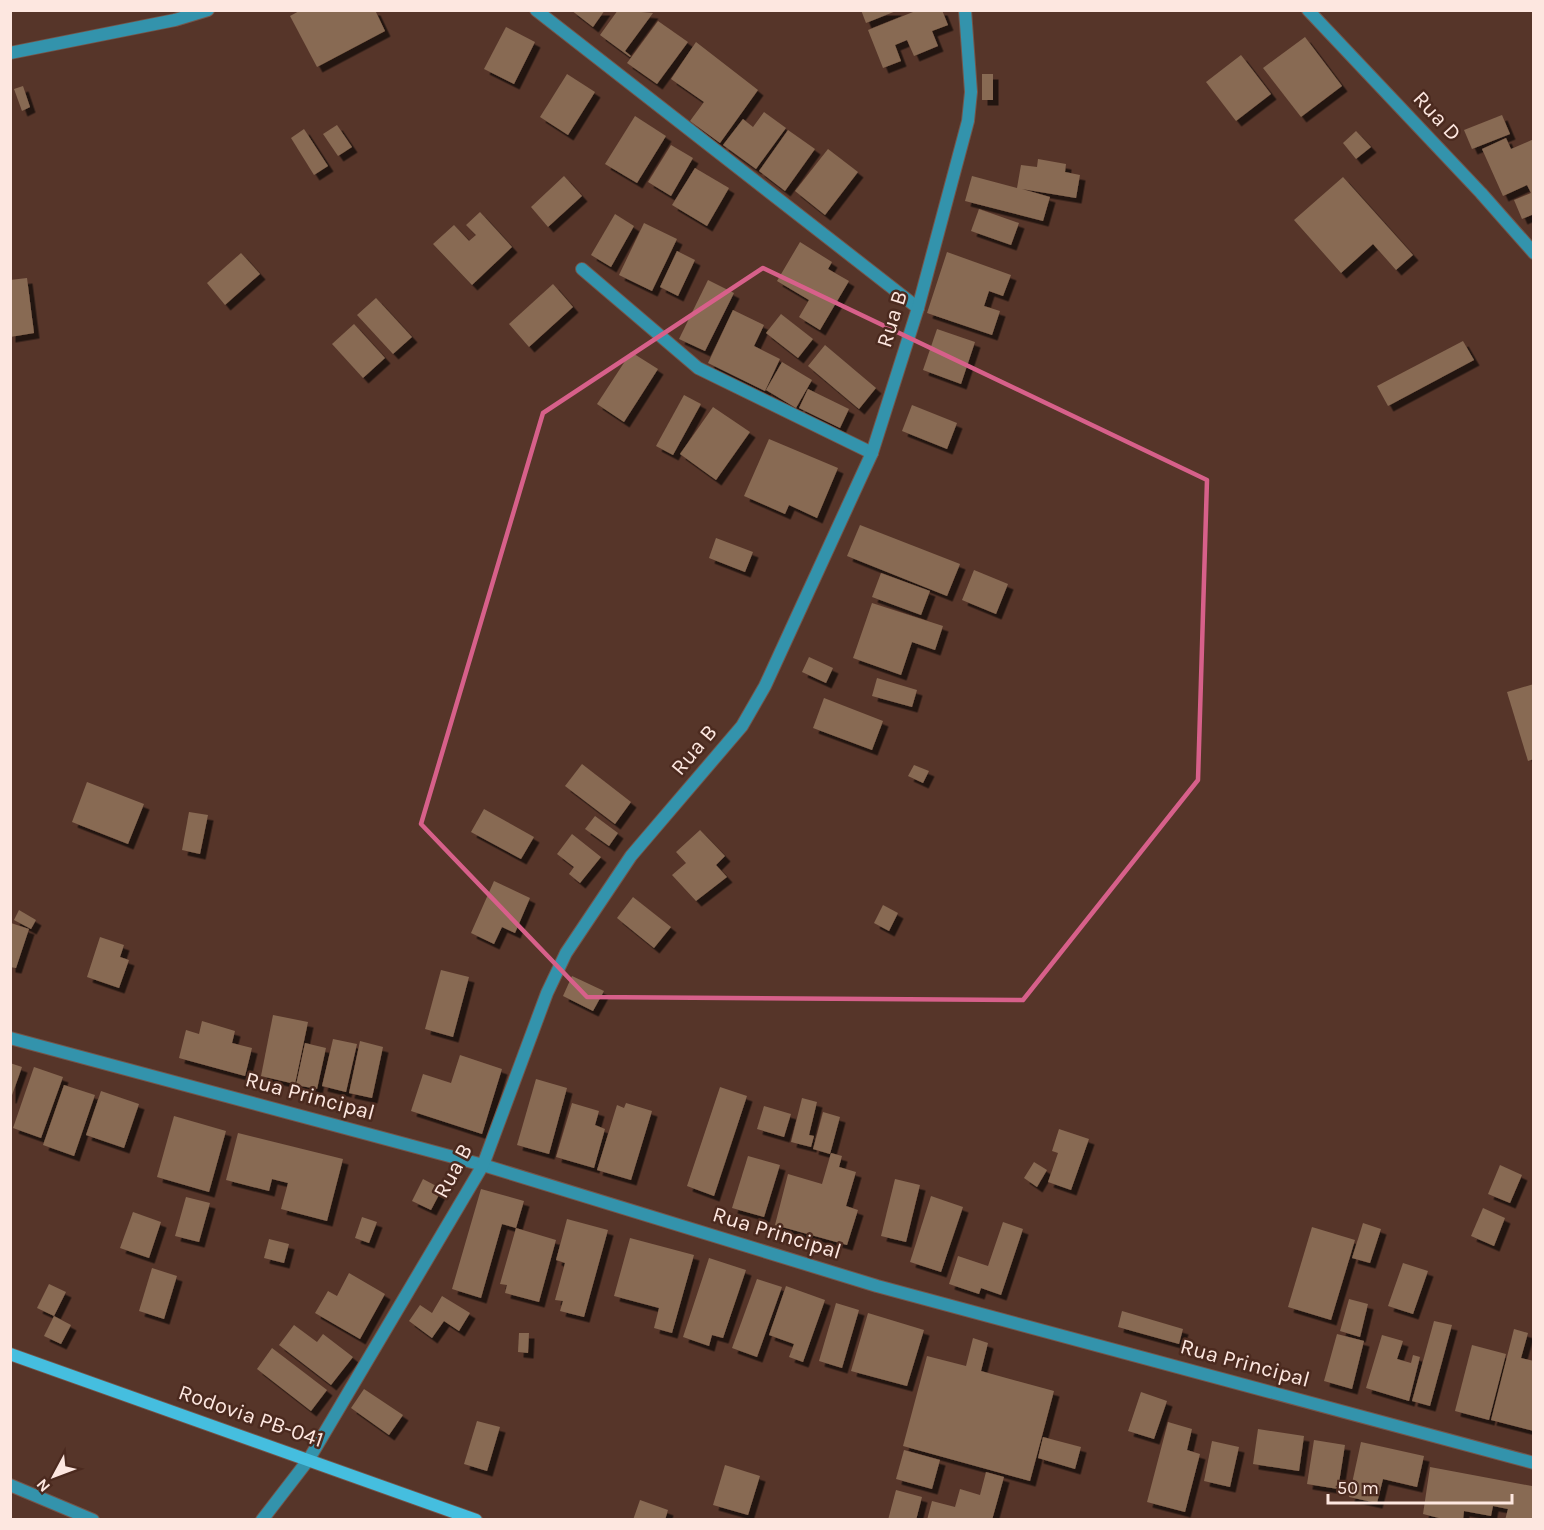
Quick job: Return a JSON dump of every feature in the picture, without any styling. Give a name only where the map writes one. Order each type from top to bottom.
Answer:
[{"type":"main road","name":"Rodovia PB-041","points":[[10,1354],[476,1520]]},
{"type":"street","points":[[10,53],[175,20],[208,10]]},
{"type":"street","points":[[536,10],[918,308]]},
{"type":"street","name":"Rua B","points":[[262,1520],[309,1459],[483,1165],[547,993],[566,953],[599,900],[631,856],[742,726],[765,686],[872,453],[918,308],[968,120],[971,92],[965,10]]},
{"type":"street","name":"Rua D","points":[[1308,10],[1481,194],[1533,253]]},
{"type":"street","points":[[582,269],[698,368],[872,453]]},
{"type":"street","name":"Rua Principal","points":[[10,1038],[483,1165],[877,1286],[1533,1463]]},
{"type":"street","points":[[10,1485],[93,1520]]},
{"type":"highlighted area","points":[[763,268],[1207,480],[1198,780],[1023,1000],[587,997],[421,824],[543,413]]},
{"type":"building","points":[[301,10],[375,10],[385,31],[317,67],[290,16]]},
{"type":"building","points":[[571,10],[605,10],[593,27]]},
{"type":"building","points":[[618,10],[653,13],[625,51],[630,57],[600,35]]},
{"type":"building","points":[[861,10],[896,10],[896,11],[866,23]]},
{"type":"building","points":[[918,10],[942,10],[948,25],[932,31],[938,46],[914,56],[907,40],[895,45],[901,61],[883,68],[868,30]]},
{"type":"building","points":[[658,21],[688,42],[657,84],[627,63]]},
{"type":"building","points":[[506,27],[535,42],[514,84],[484,69]]},
{"type":"building","points":[[1305,37],[1342,86],[1301,117],[1263,68]]},
{"type":"building","points":[[696,42],[758,90],[720,143],[690,121],[704,102],[671,79]]},
{"type":"building","points":[[1241,55],[1271,94],[1236,121],[1206,82]]},
{"type":"building","points":[[567,74],[595,92],[568,135],[540,117]]},
{"type":"building","points":[[982,74],[993,74],[993,100],[982,100]]},
{"type":"building","points":[[23,86],[30,107],[22,111],[14,89]]},
{"type":"building","points":[[764,112],[786,128],[756,169],[723,145],[743,119],[753,127]]},
{"type":"building","points":[[1502,115],[1510,134],[1472,149],[1464,130]]},
{"type":"building","points":[[635,116],[666,136],[637,183],[605,164]]},
{"type":"building","points":[[337,125],[352,147],[338,156],[323,134]]},
{"type":"building","points":[[304,129],[328,166],[314,175],[291,138]]},
{"type":"building","points":[[788,130],[815,149],[785,191],[759,171]]},
{"type":"building","points":[[1356,131],[1371,147],[1356,159],[1343,143]]},
{"type":"building","points":[[1506,138],[1511,149],[1534,139],[1534,214],[1522,219],[1514,200],[1531,193],[1527,185],[1503,196],[1482,149]]},
{"type":"building","points":[[671,145],[693,158],[671,196],[648,182]]},
{"type":"building","points":[[828,149],[858,172],[825,215],[795,191]]},
{"type":"building","points":[[1038,159],[1066,164],[1065,172],[1080,175],[1076,198],[1022,189],[1050,197],[1043,221],[965,201],[972,176],[1017,188],[1021,165],[1037,167]]},
{"type":"building","points":[[695,168],[729,188],[707,226],[672,205]]},
{"type":"building","points":[[564,176],[582,196],[548,227],[531,207]]},
{"type":"building","points":[[1343,177],[1413,255],[1396,270],[1373,244],[1341,273],[1294,220]]},
{"type":"building","points":[[979,209],[1019,223],[1011,245],[971,231]]},
{"type":"building","points":[[480,212],[512,247],[472,285],[433,244],[454,225],[469,241],[476,235],[466,225]]},
{"type":"building","points":[[615,214],[634,226],[611,267],[591,255]]},
{"type":"building","points":[[644,223],[677,239],[652,291],[619,275]]},
{"type":"building","points":[[800,242],[832,262],[828,269],[849,281],[820,330],[799,317],[809,300],[777,281]]},
{"type":"building","points":[[677,251],[695,260],[678,296],[660,287]]},
{"type":"building","points":[[947,252],[1011,275],[1003,296],[989,291],[984,306],[1000,311],[992,335],[927,313]]},
{"type":"building","points":[[241,253],[260,274],[225,305],[207,283]]},
{"type":"building","points":[[27,278],[34,333],[10,337],[10,280]]},
{"type":"building","points":[[708,280],[734,293],[705,351],[679,339]]},
{"type":"building","points":[[553,284],[573,307],[529,347],[509,324]]},
{"type":"building","points":[[376,298],[412,337],[393,354],[357,315]]},
{"type":"building","points":[[733,310],[764,325],[754,346],[780,359],[765,391],[708,363]]},
{"type":"building","points":[[781,314],[813,339],[798,358],[766,333]]},
{"type":"building","points":[[354,324],[385,358],[363,378],[332,344]]},
{"type":"building","points":[[937,329],[975,342],[961,384],[923,370]]},
{"type":"building","points":[[1463,341],[1474,360],[1388,406],[1377,386]]},
{"type":"building","points":[[825,345],[876,388],[859,409],[808,366]]},
{"type":"building","points":[[631,352],[658,369],[624,422],[597,404]]},
{"type":"building","points":[[782,362],[812,380],[796,408],[766,390]]},
{"type":"building","points":[[808,389],[849,409],[840,428],[799,408]]},
{"type":"building","points":[[684,395],[701,404],[673,455],[656,446]]},
{"type":"building","points":[[912,405],[957,423],[947,449],[902,431]]},
{"type":"building","points":[[713,407],[750,432],[716,480],[680,454]]},
{"type":"building","points":[[769,439],[838,468],[817,518],[789,505],[785,514],[744,496]]},
{"type":"building","points":[[860,525],[960,564],[947,596],[847,556]]},
{"type":"building","points":[[716,538],[753,552],[745,572],[709,558]]},
{"type":"building","points":[[974,570],[1008,584],[996,614],[962,600]]},
{"type":"building","points":[[881,573],[930,591],[921,615],[872,597]]},
{"type":"building","points":[[872,603],[943,626],[935,650],[912,642],[901,675],[853,658]]},
{"type":"building","points":[[809,657],[833,668],[826,683],[802,672]]},
{"type":"building","points":[[877,678],[917,690],[912,707],[872,696]]},
{"type":"building","points":[[1534,684],[1534,759],[1528,761],[1507,692]]},
{"type":"building","points":[[824,698],[883,721],[872,750],[813,728]]},
{"type":"building","points":[[582,764],[631,802],[615,824],[565,786]]},
{"type":"building","points":[[914,765],[929,771],[923,783],[908,776]]},
{"type":"building","points":[[87,782],[144,804],[128,844],[72,822]]},
{"type":"building","points":[[484,809],[534,837],[521,859],[471,832]]},
{"type":"building","points":[[189,812],[208,815],[200,854],[182,850]]},
{"type":"building","points":[[595,816],[618,833],[609,846],[585,829]]},
{"type":"building","points":[[700,830],[725,856],[716,865],[727,877],[696,901],[672,875],[686,863],[676,852]]},
{"type":"building","points":[[572,834],[601,857],[580,883],[569,874],[574,867],[557,854]]},
{"type":"building","points":[[494,881],[530,898],[515,933],[502,927],[494,944],[471,933]]},
{"type":"building","points":[[633,897],[671,927],[654,948],[617,918]]},
{"type":"building","points":[[883,905],[898,913],[889,931],[874,923]]},
{"type":"building","points":[[19,910],[36,920],[31,929],[14,920]]},
{"type":"building","points":[[11,923],[29,929],[16,968],[10,967]]},
{"type":"building","points":[[100,937],[124,945],[120,957],[129,960],[119,988],[87,977]]},
{"type":"building","points":[[441,970],[469,977],[453,1037],[425,1029]]},
{"type":"building","points":[[572,976],[604,991],[593,1011],[563,996]]},
{"type":"building","points":[[273,1015],[308,1022],[295,1084],[261,1076]]},
{"type":"building","points":[[202,1021],[235,1031],[232,1043],[252,1048],[245,1076],[179,1058],[186,1030],[199,1034]]},
{"type":"building","points":[[333,1039],[357,1044],[346,1092],[322,1086]]},
{"type":"building","points":[[360,1041],[383,1047],[372,1098],[349,1093]]},
{"type":"building","points":[[305,1043],[326,1048],[317,1089],[296,1085]]},
{"type":"building","points":[[460,1055],[502,1069],[482,1134],[411,1111],[423,1074],[451,1083]]},
{"type":"building","points":[[10,1063],[22,1067],[11,1098],[10,1098]]},
{"type":"building","points":[[34,1067],[63,1077],[41,1138],[13,1128]]},
{"type":"building","points":[[536,1079],[567,1088],[549,1154],[517,1145]]},
{"type":"building","points":[[64,1085],[95,1095],[74,1156],[43,1145]]},
{"type":"building","points":[[720,1087],[747,1096],[714,1196],[687,1186]]},
{"type":"building","points":[[101,1091],[139,1104],[124,1148],[86,1135]]},
{"type":"building","points":[[802,1098],[817,1102],[809,1135],[814,1136],[811,1147],[791,1142]]},
{"type":"building","points":[[572,1103],[599,1111],[595,1125],[605,1129],[594,1168],[556,1157]]},
{"type":"building","points":[[626,1103],[652,1111],[631,1180],[597,1170],[617,1105],[624,1108]]},
{"type":"building","points":[[764,1106],[791,1114],[784,1137],[757,1129]]},
{"type":"building","points":[[823,1112],[840,1117],[830,1154],[813,1149]]},
{"type":"building","points":[[174,1116],[226,1131],[209,1192],[157,1177]]},
{"type":"building","points":[[1059,1129],[1089,1139],[1071,1190],[1048,1182],[1058,1153],[1052,1151]]},
{"type":"building","points":[[238,1133],[343,1159],[327,1221],[281,1209],[288,1183],[272,1179],[269,1191],[226,1180]]},
{"type":"building","points":[[831,1153],[842,1156],[839,1167],[856,1172],[846,1206],[858,1210],[847,1245],[775,1225],[788,1174],[822,1184]]},
{"type":"building","points":[[748,1156],[780,1165],[764,1217],[732,1208]]},
{"type":"building","points":[[1034,1162],[1047,1170],[1037,1187],[1024,1178]]},
{"type":"building","points":[[1500,1165],[1522,1175],[1510,1203],[1488,1194]]},
{"type":"building","points":[[423,1179],[442,1189],[431,1210],[412,1201]]},
{"type":"building","points":[[895,1179],[920,1185],[906,1242],[881,1236]]},
{"type":"building","points":[[481,1189],[524,1201],[516,1228],[502,1224],[481,1298],[452,1289]]},
{"type":"building","points":[[931,1196],[963,1207],[941,1272],[910,1262]]},
{"type":"building","points":[[186,1197],[210,1203],[199,1242],[175,1236]]},
{"type":"building","points":[[1483,1208],[1505,1218],[1494,1246],[1471,1236]]},
{"type":"building","points":[[133,1212],[161,1222],[149,1258],[120,1248]]},
{"type":"building","points":[[362,1217],[377,1222],[369,1243],[355,1238]]},
{"type":"building","points":[[567,1219],[608,1230],[584,1317],[560,1311],[563,1301],[555,1300],[565,1263],[556,1260]]},
{"type":"building","points":[[1003,1222],[1023,1229],[1001,1295],[981,1288],[979,1294],[949,1284],[958,1256],[988,1266]]},
{"type":"building","points":[[1363,1223],[1381,1229],[1370,1263],[1352,1258]]},
{"type":"building","points":[[1312,1227],[1355,1240],[1331,1320],[1288,1307]]},
{"type":"building","points":[[516,1228],[556,1240],[539,1302],[505,1293],[507,1285],[500,1284]]},
{"type":"building","points":[[630,1238],[694,1255],[672,1333],[654,1328],[659,1308],[614,1296]]},
{"type":"building","points":[[269,1239],[289,1244],[284,1263],[264,1258]]},
{"type":"building","points":[[709,1258],[746,1270],[723,1338],[712,1335],[709,1346],[683,1337]]},
{"type":"building","points":[[1403,1263],[1428,1271],[1413,1314],[1388,1306]]},
{"type":"building","points":[[152,1268],[177,1276],[164,1319],[139,1311]]},
{"type":"building","points":[[349,1273],[385,1294],[360,1339],[315,1313],[328,1291],[337,1296]]},
{"type":"building","points":[[757,1279],[782,1287],[757,1357],[732,1348]]},
{"type":"building","points":[[49,1284],[66,1292],[54,1316],[37,1308]]},
{"type":"building","points":[[786,1286],[825,1300],[803,1362],[789,1357],[794,1344],[769,1335]]},
{"type":"building","points":[[442,1296],[470,1313],[459,1331],[444,1321],[432,1338],[409,1321],[420,1305],[432,1313]]},
{"type":"building","points":[[1349,1299],[1368,1304],[1360,1337],[1340,1331]]},
{"type":"building","points":[[836,1303],[859,1310],[842,1368],[819,1361]]},
{"type":"building","points":[[1122,1311],[1183,1329],[1179,1344],[1118,1327]]},
{"type":"building","points":[[868,1313],[924,1330],[907,1386],[851,1371]]},
{"type":"building","points":[[54,1316],[71,1325],[61,1344],[44,1336]]},
{"type":"building","points":[[1434,1321],[1452,1325],[1430,1406],[1412,1401]]},
{"type":"building","points":[[294,1325],[317,1342],[323,1334],[353,1357],[331,1385],[279,1345]]},
{"type":"building","points":[[1514,1329],[1528,1333],[1521,1358],[1534,1361],[1534,1431],[1491,1420]]},
{"type":"building","points":[[519,1333],[529,1333],[528,1353],[518,1352]]},
{"type":"building","points":[[1337,1334],[1364,1341],[1352,1389],[1324,1381]]},
{"type":"building","points":[[1382,1335],[1403,1341],[1397,1359],[1411,1363],[1413,1355],[1420,1357],[1409,1401],[1366,1388]]},
{"type":"building","points":[[973,1338],[988,1343],[981,1371],[1054,1391],[1030,1481],[903,1446],[927,1356],[966,1366]]},
{"type":"building","points":[[1472,1345],[1506,1354],[1489,1420],[1455,1411]]},
{"type":"building","points":[[272,1348],[327,1390],[311,1411],[257,1369]]},
{"type":"building","points":[[364,1389],[403,1415],[389,1435],[351,1408]]},
{"type":"building","points":[[1141,1392],[1167,1401],[1154,1439],[1128,1431]]},
{"type":"building","points":[[477,1421],[500,1427],[487,1471],[464,1464]]},
{"type":"building","points":[[1168,1422],[1192,1429],[1187,1450],[1200,1454],[1185,1512],[1147,1502]]},
{"type":"building","points":[[1258,1429],[1304,1436],[1299,1471],[1253,1464]]},
{"type":"building","points":[[1043,1437],[1081,1447],[1075,1469],[1038,1458]]},
{"type":"building","points":[[1314,1440],[1345,1445],[1338,1489],[1307,1484]]},
{"type":"building","points":[[1212,1441],[1239,1447],[1230,1487],[1204,1481]]},
{"type":"building","points":[[1361,1442],[1424,1456],[1417,1487],[1383,1479],[1377,1503],[1349,1497]]},
{"type":"building","points":[[904,1450],[940,1460],[932,1489],[896,1479]]},
{"type":"building","points":[[725,1465],[760,1476],[748,1515],[713,1505]]},
{"type":"building","points":[[1430,1467],[1532,1486],[1534,1520],[1505,1520],[1508,1509],[1493,1506],[1491,1516],[1464,1511],[1463,1520],[1447,1520],[1423,1514]]},
{"type":"building","points":[[986,1472],[1004,1477],[992,1520],[927,1520],[932,1501],[955,1507],[960,1489],[980,1495]]},
{"type":"building","points":[[896,1490],[922,1497],[916,1520],[888,1520]]},
{"type":"building","points":[[640,1500],[668,1510],[665,1520],[633,1520]]}]
